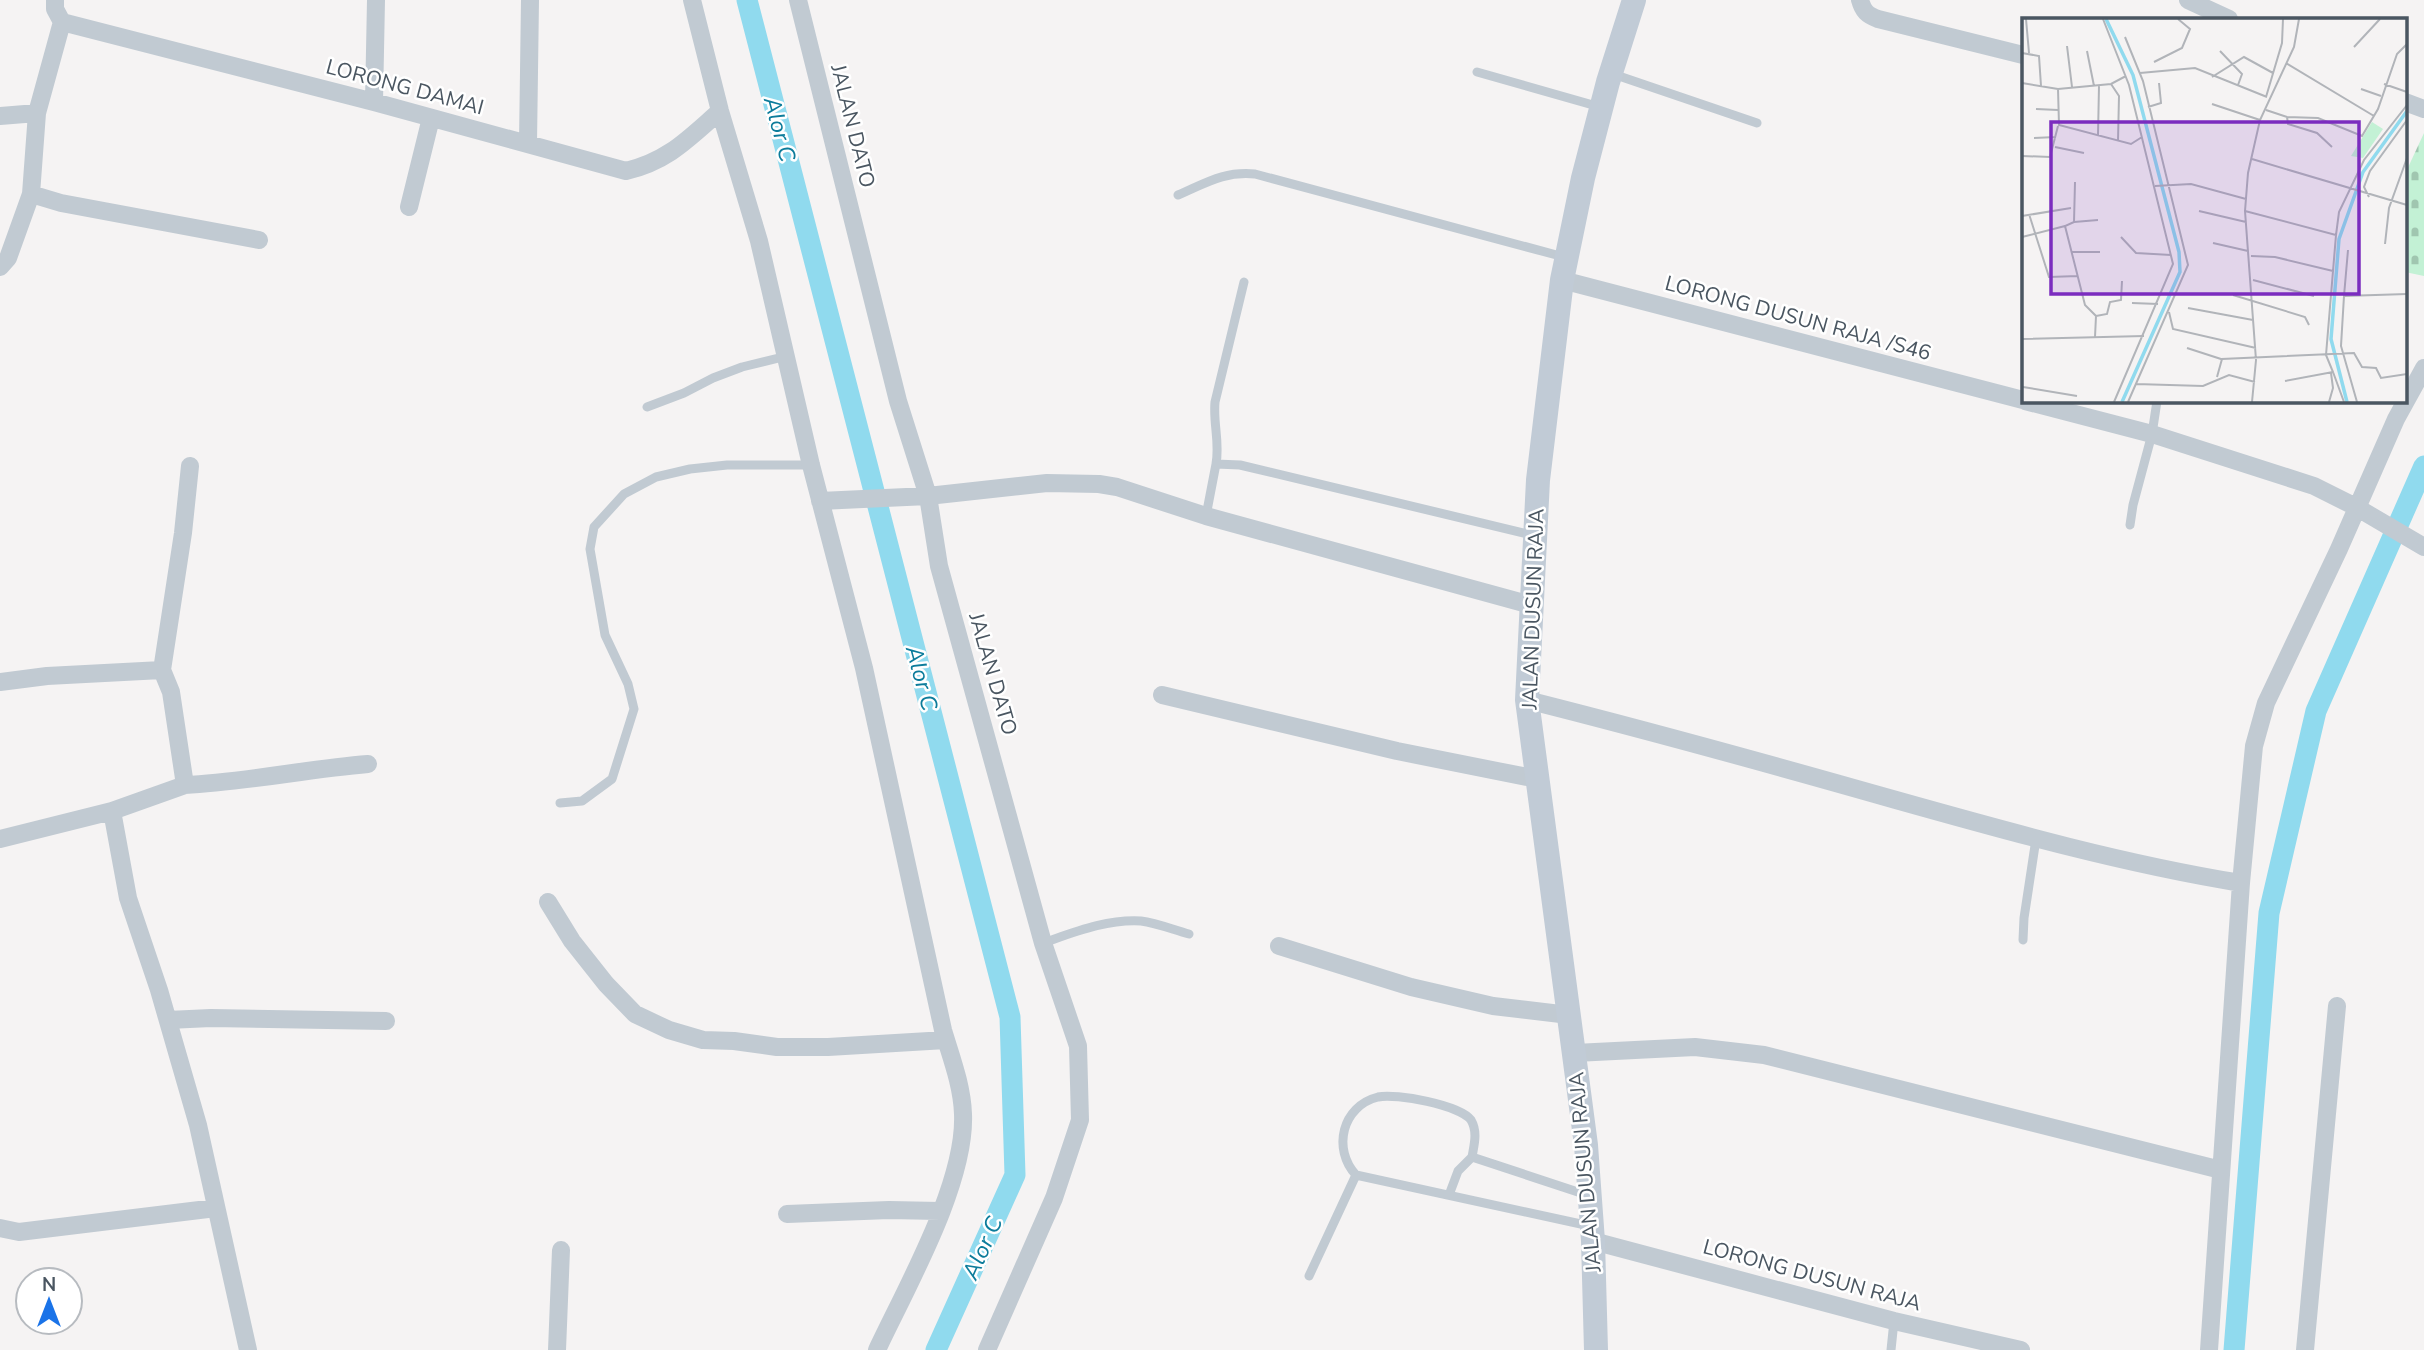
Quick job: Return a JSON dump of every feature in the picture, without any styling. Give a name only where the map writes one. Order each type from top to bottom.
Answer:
[{"type":"main road","name":"JALAN DUSUN RAJA","points":[[1596,1350],[1586,1144],[1527,700],[1538,481],[1564,269],[1601,107],[1634,0]]},
{"type":"street","points":[[0,267],[8,258],[31,194],[37,113],[62,22],[55,9],[55,0]]},
{"type":"street","points":[[374,102],[376,0]]},
{"type":"street","points":[[528,144],[530,0]]},
{"type":"street","points":[[692,0],[720,111],[759,241],[811,465],[826,500],[963,1113],[962,1142],[955,1172],[940,1212],[877,1350]]},
{"type":"street","name":"JALAN DATO","points":[[798,0],[924,496],[939,566],[1043,943],[1078,1046],[1080,1120],[1054,1198],[987,1350]]},
{"type":"street","points":[[1860,0],[1868,15],[1878,19],[2022,55]]},
{"type":"street","points":[[2188,0],[2227,18]]},
{"type":"street","name":"LORONG DAMAI","points":[[62,22],[374,102],[626,171],[648,166],[674,151],[720,111]]},
{"type":"street","points":[[2406,102],[2424,109]]},
{"type":"street","points":[[0,116],[37,113]]},
{"type":"street","points":[[409,207],[431,118]]},
{"type":"street","points":[[31,194],[61,203],[259,240]]},
{"type":"street","name":"LORONG DUSUN RAJA /S46","points":[[1564,269],[2022,399]]},
{"type":"street","points":[[2406,401],[2424,368]]},
{"type":"street","name":"LORONG DUSUN RAJA /S46","points":[[2032,402],[2152,434],[2314,486],[2424,547]]},
{"type":"street","points":[[2209,1350],[2241,883],[2254,746],[2266,703],[2405,402]]},
{"type":"street","points":[[185,785],[171,692],[162,670],[184,533],[190,466]]},
{"type":"street","points":[[826,500],[924,496],[1047,483],[1099,484],[1531,605]]},
{"type":"street","points":[[0,682],[47,676],[162,670]]},
{"type":"street","points":[[1162,695],[1397,751],[1537,779]]},
{"type":"street","points":[[1527,700],[2036,839],[2152,867],[2241,883]]},
{"type":"street","points":[[0,839],[112,811],[185,785],[234,783],[321,768],[368,764]]},
{"type":"street","points":[[112,811],[128,898],[168,1020],[198,1125],[248,1350]]},
{"type":"street","points":[[548,902],[572,941],[615,994],[635,1014],[669,1030],[703,1040],[777,1047],[828,1047],[946,1040]]},
{"type":"street","points":[[1279,946],[1473,1002],[1569,1015]]},
{"type":"street","points":[[2305,1350],[2337,1006]]},
{"type":"street","points":[[168,1020],[211,1018],[386,1021]]},
{"type":"street","points":[[1575,1054],[1695,1047],[1764,1055],[2221,1170]]},
{"type":"street","points":[[0,1228],[19,1232],[216,1209]]},
{"type":"street","points":[[786,1214],[889,1210],[940,1212]]},
{"type":"street","name":"LORONG DUSUN RAJA","points":[[1592,1234],[1894,1321],[2021,1350]]},
{"type":"street","points":[[557,1350],[561,1250]]},
{"type":"lane","points":[[1477,72],[1601,107]]},
{"type":"lane","points":[[1611,73],[1757,123]]},
{"type":"lane","points":[[1178,195],[1221,176],[1237,172],[1255,174],[1564,269]]},
{"type":"lane","points":[[1206,516],[1219,445],[1215,402],[1244,282]]},
{"type":"lane","points":[[647,407],[742,367],[786,356]]},
{"type":"lane","points":[[2130,525],[2157,402]]},
{"type":"lane","points":[[1216,464],[1240,465],[1535,536]]},
{"type":"lane","points":[[560,803],[583,801],[612,779],[634,709],[628,684],[605,635],[590,549],[594,527],[624,494],[656,477],[690,469],[727,465],[811,465]]},
{"type":"lane","points":[[2023,940],[2036,839]]},
{"type":"lane","points":[[1043,943],[1097,925],[1119,921],[1143,921],[1189,934]]},
{"type":"lane","points":[[1449,1195],[1458,1171],[1472,1157],[1475,1129],[1467,1116],[1432,1103],[1401,1097],[1378,1097],[1361,1105],[1344,1129],[1342,1145],[1347,1165],[1356,1175],[1449,1195],[1592,1234]]},
{"type":"lane","points":[[1472,1157],[1589,1195]]},
{"type":"lane","points":[[1309,1276],[1356,1175]]},
{"type":"lane","points":[[1891,1350],[1894,1321]]},
{"type":"green space","points":[[2424,133],[2424,276],[2406,272],[2406,172]]},
{"type":"waterway","name":"Alor C","points":[[747,0],[1010,1017],[1015,1175],[936,1350]]},
{"type":"waterway","points":[[2234,1350],[2269,913],[2316,711],[2424,466]]}]
